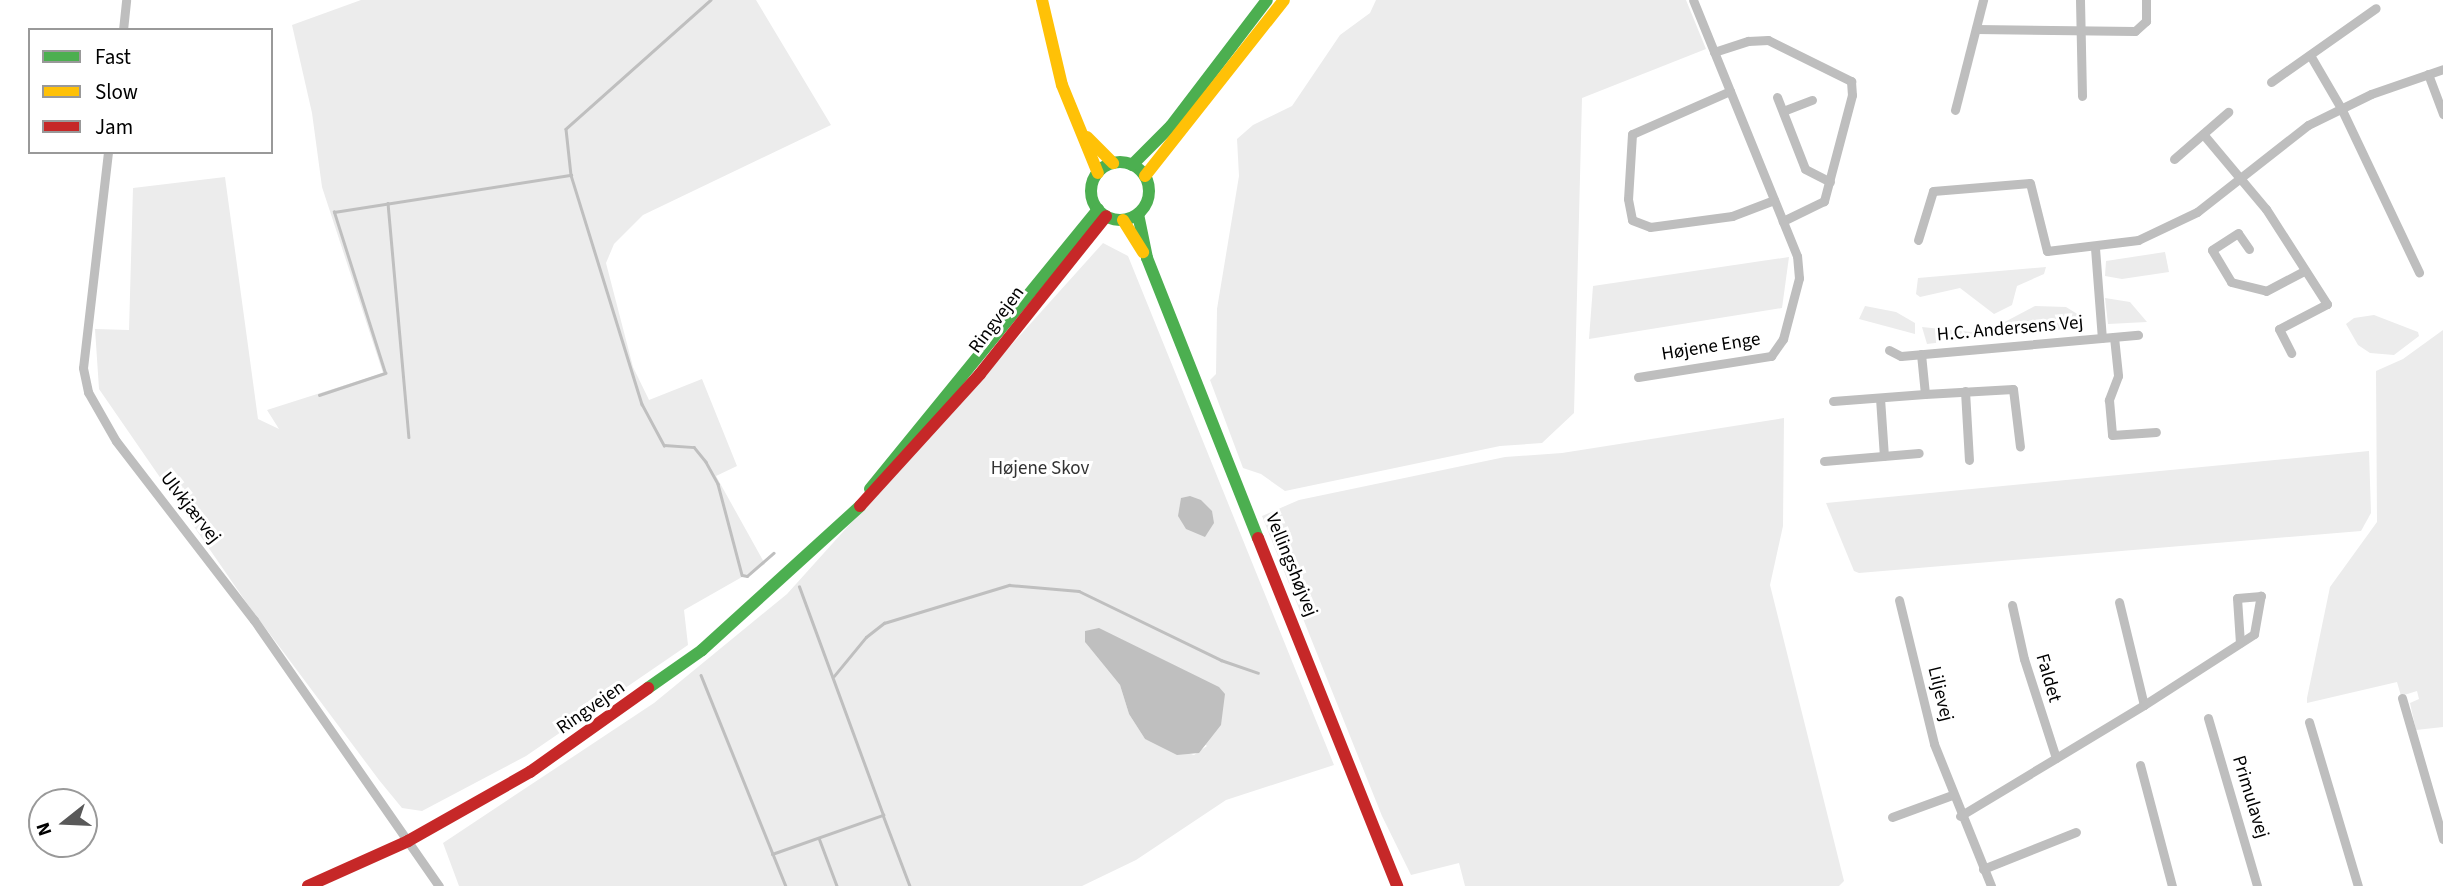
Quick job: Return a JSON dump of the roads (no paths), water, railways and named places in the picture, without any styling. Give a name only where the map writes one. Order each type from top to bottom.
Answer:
[{"type":"main road","points":[[1042,0],[1056,67],[1098,173]]},
{"type":"main road","points":[[1132,165],[1171,126],[1267,0]]},
{"type":"main road","points":[[1145,176],[1284,0]]},
{"type":"main road","points":[[1082,132],[1113,163],[1132,165],[1145,176],[1148,199],[1138,214],[1122,220],[1102,213],[1091,191],[1098,173],[1113,163]]},
{"type":"main road","name":"Ringvejen","points":[[308,886],[408,841],[530,772],[621,711],[723,632],[858,506],[972,383],[1102,213]]},
{"type":"main road","name":"Vellingshøjvej","points":[[1138,214],[1147,258],[1397,886]]},
{"type":"main road","name":"Vellingshøjvej","points":[[1122,220],[1147,258]]},
{"type":"street","points":[[123,28],[127,0]]},
{"type":"street","name":"Højene Enge","points":[[1638,377],[1761,359],[1779,350],[1799,267],[1783,221],[1693,0]]},
{"type":"street","points":[[1955,110],[1983,0]]},
{"type":"street","points":[[2080,0],[2082,96]]},
{"type":"street","points":[[1976,29],[2135,31],[2146,21],[2146,0]]},
{"type":"street","points":[[2271,82],[2376,8]]},
{"type":"street","points":[[1714,52],[1748,41],[1768,40],[1851,81],[1852,95],[1824,201],[1815,208],[1783,221]]},
{"type":"street","points":[[2310,55],[2341,107],[2419,272]]},
{"type":"street","points":[[1918,240],[1933,191],[2030,183],[2048,251],[2095,248],[2170,228],[2242,177],[2308,125],[2341,107],[2443,69]]},
{"type":"street","points":[[2428,74],[2443,114]]},
{"type":"street","points":[[1730,91],[1632,134],[1628,199],[1632,220],[1650,227],[1732,216],[1774,200]]},
{"type":"street","points":[[1777,97],[1805,169],[1830,182]]},
{"type":"street","points":[[1783,111],[1812,100]]},
{"type":"street","points":[[2174,159],[2228,112]]},
{"type":"street","points":[[2203,134],[2242,177],[2327,304],[2279,329],[2291,353]]},
{"type":"street","name":"Ulvkjærvej","points":[[108,154],[83,368],[88,392],[116,441],[254,620],[439,886]]},
{"type":"street","points":[[2249,249],[2238,233],[2212,250],[2231,282],[2266,291],[2304,271]]},
{"type":"street","name":"H.C. Andersens Vej","points":[[2095,248],[2102,338]]},
{"type":"street","name":"H.C. Andersens Vej","points":[[1889,350],[1901,356],[2138,335]]},
{"type":"street","points":[[2114,337],[2118,376],[2109,400],[2112,435],[2156,432]]},
{"type":"street","name":"H.C. Andersens Vej","points":[[1921,354],[1925,394]]},
{"type":"street","points":[[1833,401],[2013,389],[2020,447]]},
{"type":"street","points":[[1965,391],[1969,460]]},
{"type":"street","points":[[1880,398],[1884,456]]},
{"type":"street","points":[[1824,461],[1919,453]]},
{"type":"street","points":[[1960,816],[2144,705],[2241,643],[2254,634],[2261,596],[2236,598],[2241,643]]},
{"type":"street","name":"Liljevej","points":[[1899,600],[1934,744],[1960,816],[1991,886]]},
{"type":"street","points":[[2119,602],[2144,705]]},
{"type":"street","name":"Faldet","points":[[2012,605],[2024,659],[2056,758]]},
{"type":"street","points":[[2402,698],[2443,839]]},
{"type":"street","name":"Primulavej","points":[[2208,718],[2257,886]]},
{"type":"street","points":[[2309,722],[2358,886]]},
{"type":"street","points":[[2140,765],[2172,886]]},
{"type":"street","points":[[1892,817],[1952,795]]},
{"type":"street","points":[[1983,869],[2076,832]]},
{"type":"waterway","points":[[711,0],[566,129],[571,175],[642,404],[664,445],[694,447],[706,462],[718,484],[742,575],[747,576],[773,553]]},
{"type":"waterway","points":[[319,395],[385,373],[334,212],[571,175]]},
{"type":"waterway","points":[[388,203],[409,437]]},
{"type":"waterway","points":[[834,676],[866,637],[884,623],[1009,585],[1079,591],[1221,660],[1258,673]]},
{"type":"waterway","points":[[772,854],[883,815],[799,587]]},
{"type":"waterway","points":[[701,675],[786,886]]},
{"type":"waterway","points":[[883,815],[910,886]]},
{"type":"waterway","points":[[819,838],[837,886]]},
{"type":"park label","name":"Højene Skov","points":[[1040,469]]}]
